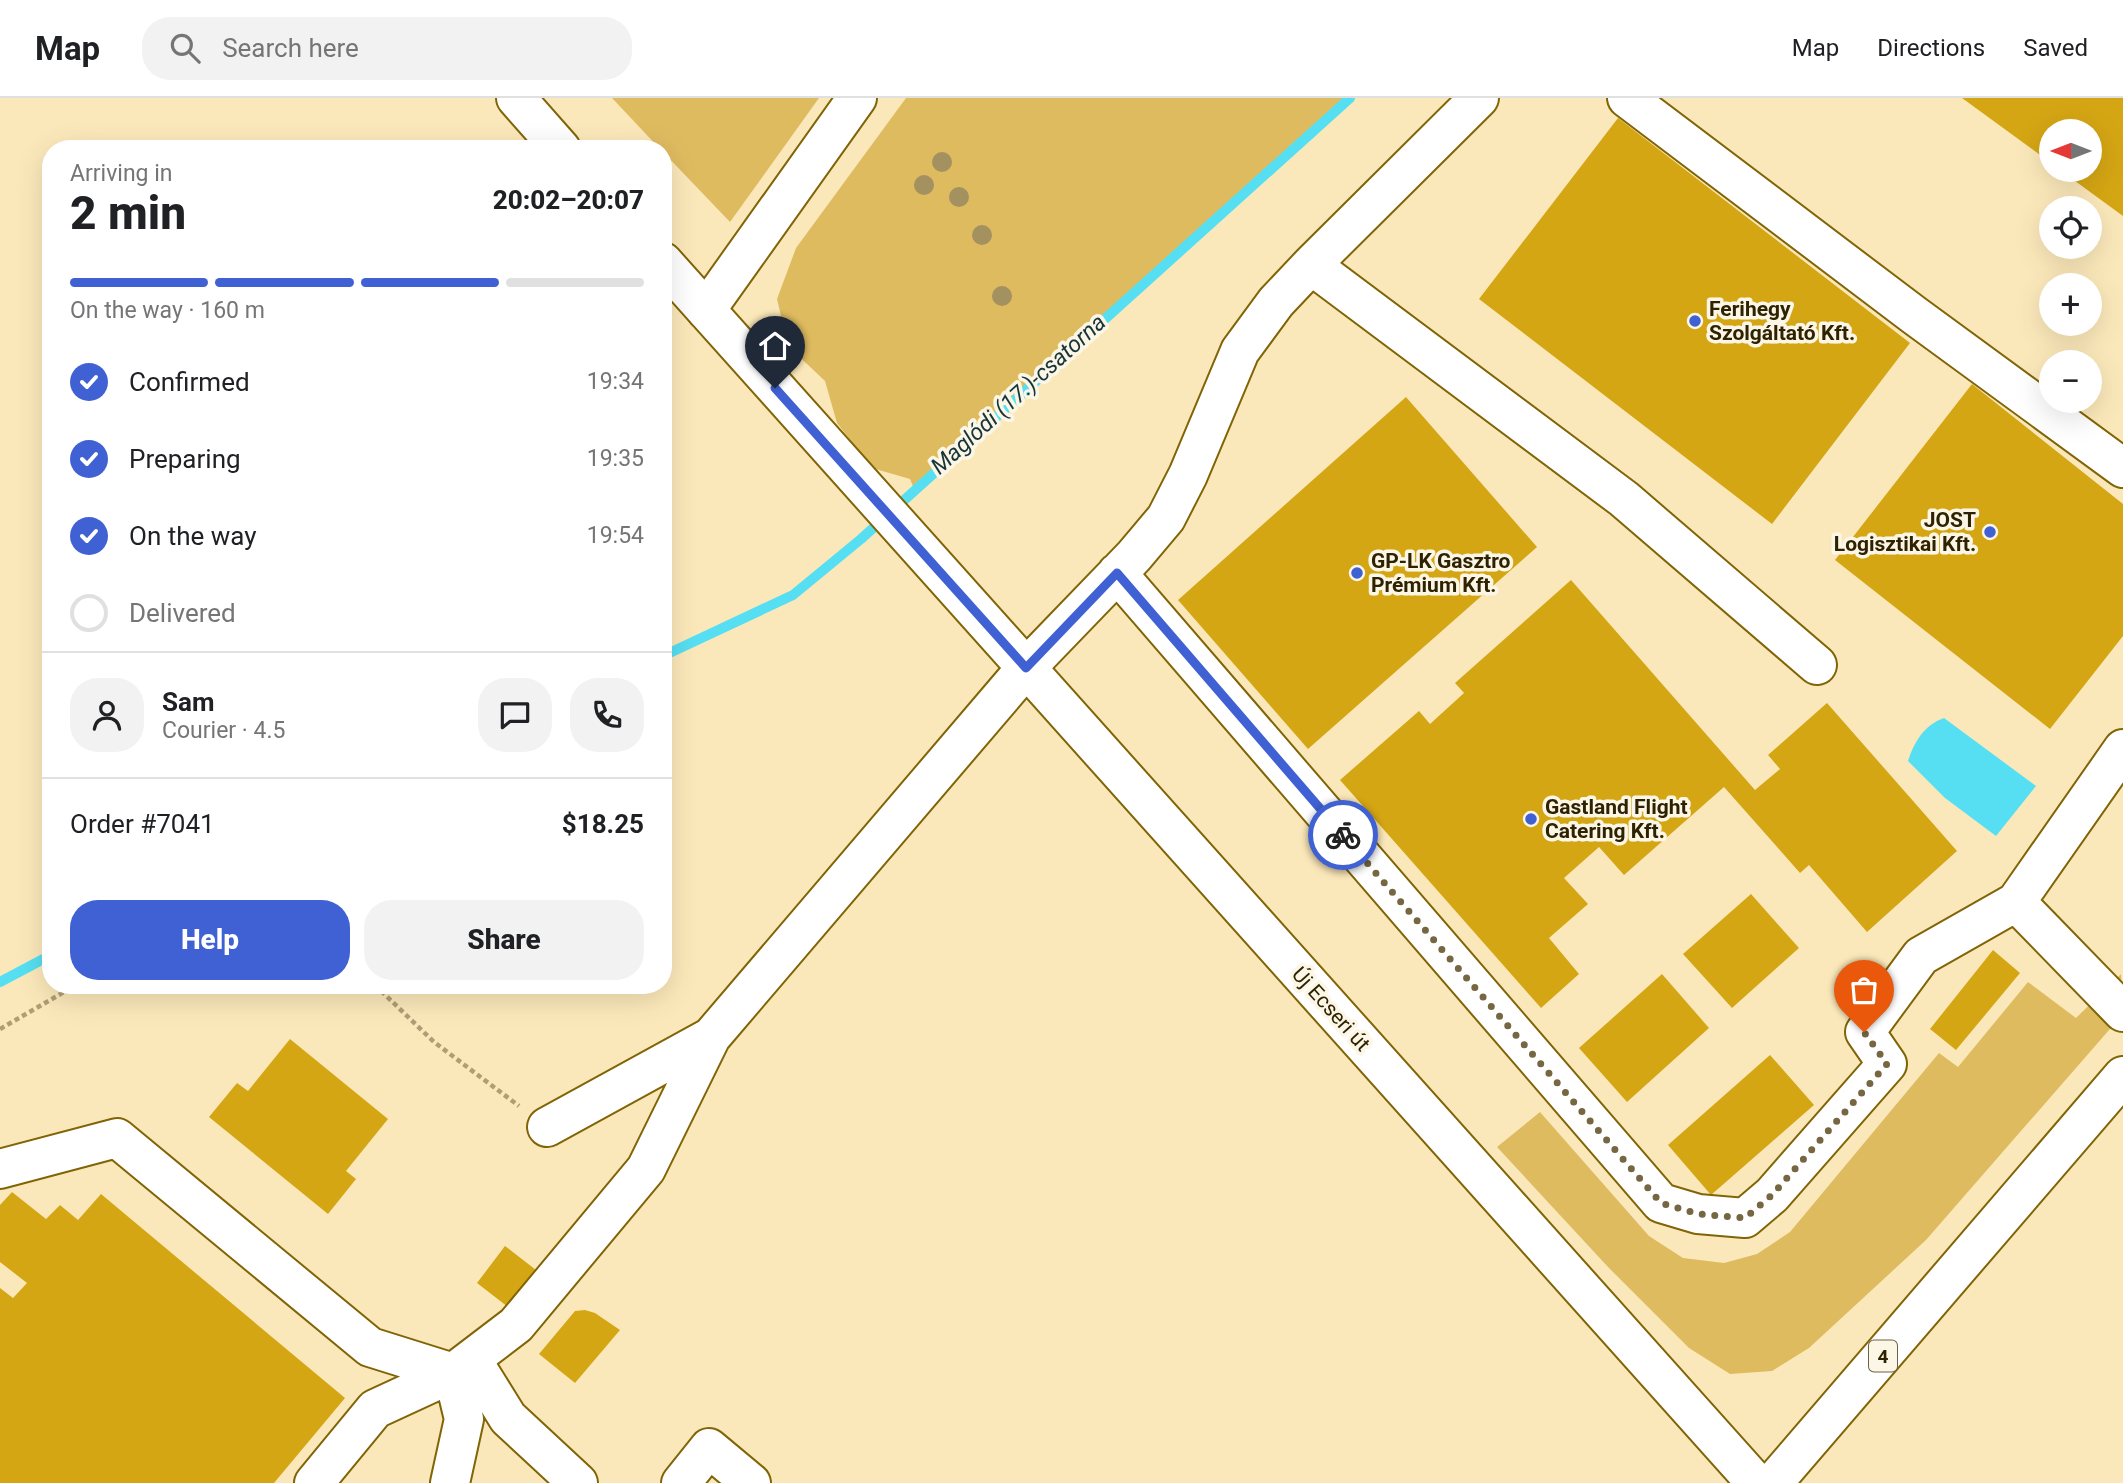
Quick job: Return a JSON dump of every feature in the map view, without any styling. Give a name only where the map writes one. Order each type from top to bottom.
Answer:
[{"type":"main road","points":[[516,98],[553,140]]},
{"type":"main road","points":[[672,272],[706,310],[858,98]]},
{"type":"main road","points":[[314,1483],[375,1409],[463,1366],[516,1325],[646,1169],[711,1037],[1026,668],[1166,518],[1188,475],[1240,351],[1276,302],[1479,98]]},
{"type":"main road","points":[[1627,98],[1914,315],[2123,468]]},
{"type":"main road","points":[[1311,265],[1624,499],[1818,665]]},
{"type":"main road","name":"Új Ecseri út","points":[[706,310],[1756,1483]]},
{"type":"main road","points":[[1117,573],[1661,1203],[1698,1214],[1745,1218],[1772,1195],[1887,1064],[1864,1032],[1922,956],[2015,902],[2123,749]]},
{"type":"main road","points":[[2015,902],[2123,1012]]},
{"type":"main road","points":[[547,1127],[711,1037]]},
{"type":"main road","name":"4","points":[[1773,1483],[2123,1076]]},
{"type":"main road","points":[[0,1169],[117,1138],[370,1347],[463,1366],[508,1418],[578,1483]]},
{"type":"main road","points":[[450,1483],[464,1419],[463,1366]]},
{"type":"main road","points":[[681,1483],[709,1448],[751,1483]]},
{"type":"path","points":[[0,1029],[60,994]]},
{"type":"path","points":[[384,994],[434,1042],[547,1127]]},
{"type":"shaded area","points":[[612,98],[819,98],[730,222],[672,161],[672,140],[652,140]]},
{"type":"shaded area","points":[[906,98],[1350,98],[915,491],[910,479],[872,468],[837,423],[825,381],[788,346],[777,299],[796,248]]},
{"type":"shaded area","points":[[2121,974],[2123,1014],[1926,1240],[1809,1348],[1772,1371],[1730,1374],[1689,1348],[1608,1267],[1497,1147],[1540,1112],[1649,1236],[1683,1258],[1724,1263],[1757,1254],[1790,1232],[1939,1053],[1958,1067],[2028,982],[2076,1018]]},
{"type":"water","points":[[1944,718],[2036,786],[1996,836],[1945,798],[1908,761],[1921,735]]},
{"type":"building","points":[[1962,98],[2123,98],[2123,216],[2102,201],[2102,196],[2096,196],[2076,182],[2102,182],[2102,119],[2039,119],[2039,154]]},
{"type":"building","name":"Ferihegy Szolgáltató Kft.","points":[[1618,118],[1910,343],[1772,524],[1479,299]]},
{"type":"building","name":"JOST Logisztikai Kft.","points":[[1972,384],[2123,504],[2123,636],[2050,729],[1835,560]]},
{"type":"building","name":"GP-LK Gasztro Prémium Kft.","points":[[1406,397],[1537,547],[1308,749],[1178,600]]},
{"type":"building","name":"Gastland Flight Catering Kft.","points":[[1571,580],[1755,790],[1780,769],[1768,755],[1827,703],[1957,851],[1867,932],[1809,865],[1800,873],[1724,787],[1624,875],[1599,847],[1564,878],[1588,904],[1549,938],[1579,974],[1541,1008],[1340,780],[1419,711],[1430,724],[1464,693],[1455,683]]},
{"type":"building","points":[[1751,894],[1799,948],[1732,1008],[1683,954]]},
{"type":"building","points":[[1993,950],[2020,973],[1956,1050],[1930,1029]]},
{"type":"building","points":[[1662,974],[1709,1028],[1627,1102],[1579,1048]]},
{"type":"building","points":[[290,1039],[388,1119],[346,1171],[356,1179],[328,1214],[209,1117],[237,1083],[248,1091]]},
{"type":"building","points":[[1770,1055],[1814,1105],[1711,1195],[1668,1145]]},
{"type":"building","points":[[12,1192],[46,1219],[60,1205],[78,1220],[101,1194],[345,1398],[274,1483],[0,1483],[0,1288],[13,1298],[27,1283],[0,1262],[0,1205]]},
{"type":"building","points":[[505,1246],[536,1270],[508,1307],[477,1283]]},
{"type":"building","points":[[575,1311],[595,1313],[620,1330],[575,1383],[539,1354]]},
{"type":"waterway","name":"Maglódi (17.)-csatorna","points":[[672,652],[793,595],[861,539],[1350,98]]},
{"type":"waterway","name":"Maglódi (17.)-csatorna","points":[[0,982],[42,960]]},
{"type":"way so far","points":[[1343,835],[1661,1203],[1698,1214],[1745,1218],[1772,1195],[1887,1064],[1864,1032]]},
{"type":"place","name":"Ferihegy Szolgáltató Kft.","points":[[1695,321]]},
{"type":"place","name":"JOST Logisztikai Kft.","points":[[1990,532]]},
{"type":"place","name":"GP-LK Gasztro Prémium Kft.","points":[[1357,573]]},
{"type":"place","name":"Gastland Flight Catering Kft.","points":[[1531,819]]},
{"type":"route","points":[[775,388],[1026,668],[1117,573],[1343,835]]}]
